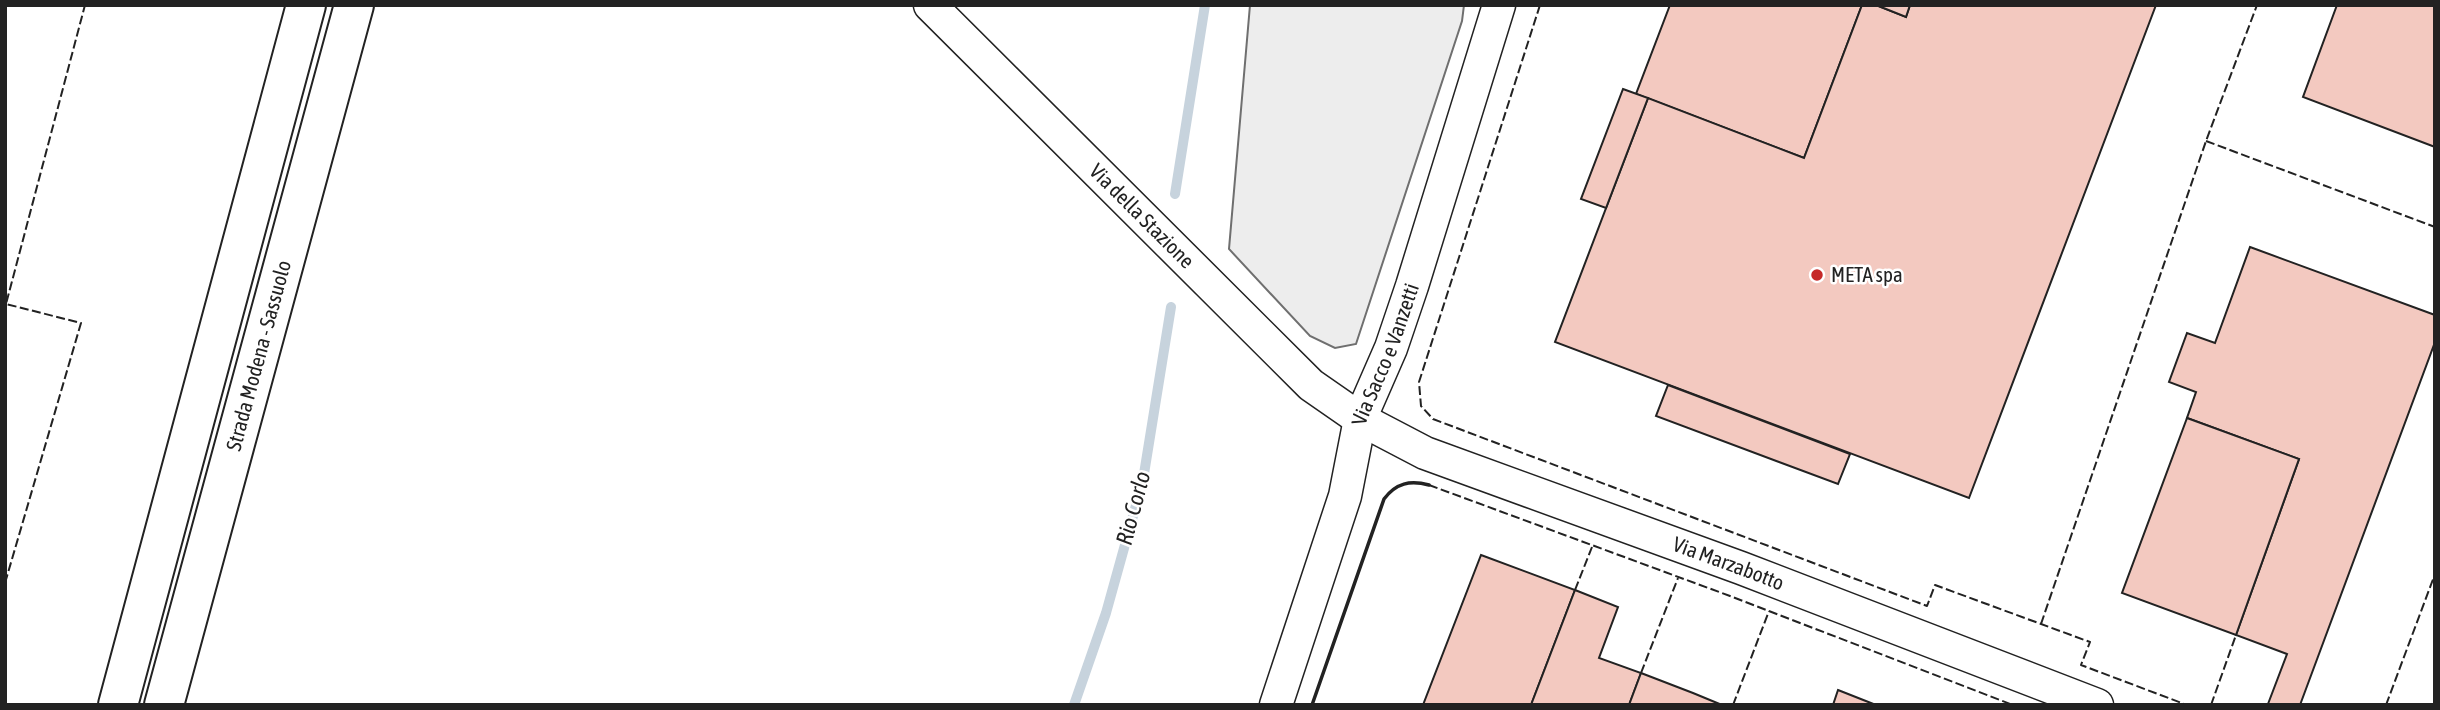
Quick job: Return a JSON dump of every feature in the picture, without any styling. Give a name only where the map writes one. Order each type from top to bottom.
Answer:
[{"type":"highway","points":[[118,705],[306,5]]},
{"type":"highway","name":"Strada Modena - Sassuolo","points":[[164,705],[354,5]]},
{"type":"street","name":"Via della Stazione","points":[[930,5],[1311,385],[1360,419]]},
{"type":"street","name":"Via Sacco e Vanzetti","points":[[1276,705],[1345,496],[1360,419],[1391,348],[1404,310],[1499,5]]},
{"type":"street","name":"Via Marzabotto","points":[[1360,419],[1425,453],[1741,568],[2097,705]]},
{"type":"shaded area","points":[[1250,5],[1464,5],[1462,21],[1356,344],[1335,348],[1310,336],[1229,249]]},
{"type":"building","points":[[1670,5],[1862,5],[1804,158],[1636,94]]},
{"type":"building","name":"META spa","points":[[1862,5],[1876,5],[1906,17],[1910,5],[2156,5],[1969,498],[1555,342],[1648,98],[1804,158]]},
{"type":"building","points":[[1876,5],[1910,5],[1906,17]]},
{"type":"building","points":[[2337,5],[2435,5],[2435,147],[2303,97]]},
{"type":"building","points":[[1623,89],[1648,98],[1606,208],[1581,199]]},
{"type":"building","points":[[2250,247],[2435,315],[2435,342],[2300,705],[2268,704],[2287,654],[2236,635],[2299,459],[2187,418],[2196,392],[2169,382],[2187,333],[2215,343]]},
{"type":"building","points":[[1668,385],[1850,454],[1838,484],[1656,416]]},
{"type":"building","points":[[2187,418],[2299,459],[2236,635],[2122,593]]},
{"type":"building","points":[[1481,555],[1575,590],[1531,705],[1423,705]]},
{"type":"building","points":[[1575,590],[1618,607],[1599,658],[1641,673],[1629,705],[1531,705]]},
{"type":"building","points":[[1641,673],[1693,693],[1722,705],[1629,705]]},
{"type":"building","points":[[1838,690],[1876,705],[1833,705]]},
{"type":"waterway","name":"Rio Corlo","points":[[1175,194],[1205,5]]},
{"type":"waterway","name":"Rio Corlo","points":[[1074,705],[1106,613],[1143,480],[1171,307]]},
{"type":"fence","points":[[5,583],[81,323],[6,304],[85,5]]},
{"type":"fence","points":[[1540,5],[1419,382],[1421,406],[1433,419],[1927,606],[1935,585],[2090,642],[2081,665],[2187,705]]},
{"type":"fence","points":[[2041,624],[2206,141],[2257,5]]},
{"type":"fence","points":[[2206,141],[2435,227]]},
{"type":"fence","points":[[1429,485],[1730,596],[2013,705]]},
{"type":"fence","points":[[1575,590],[1592,547]]},
{"type":"fence","points":[[2386,705],[2435,574]]},
{"type":"fence","points":[[1641,673],[1678,578]]},
{"type":"fence","points":[[1733,705],[1769,611]]},
{"type":"fence","points":[[2211,705],[2236,635]]},
{"type":"wall","points":[[1312,705],[1384,499],[1393,489],[1404,484],[1429,485]]},
{"type":"place","name":"META spa","points":[[1817,275]]}]
